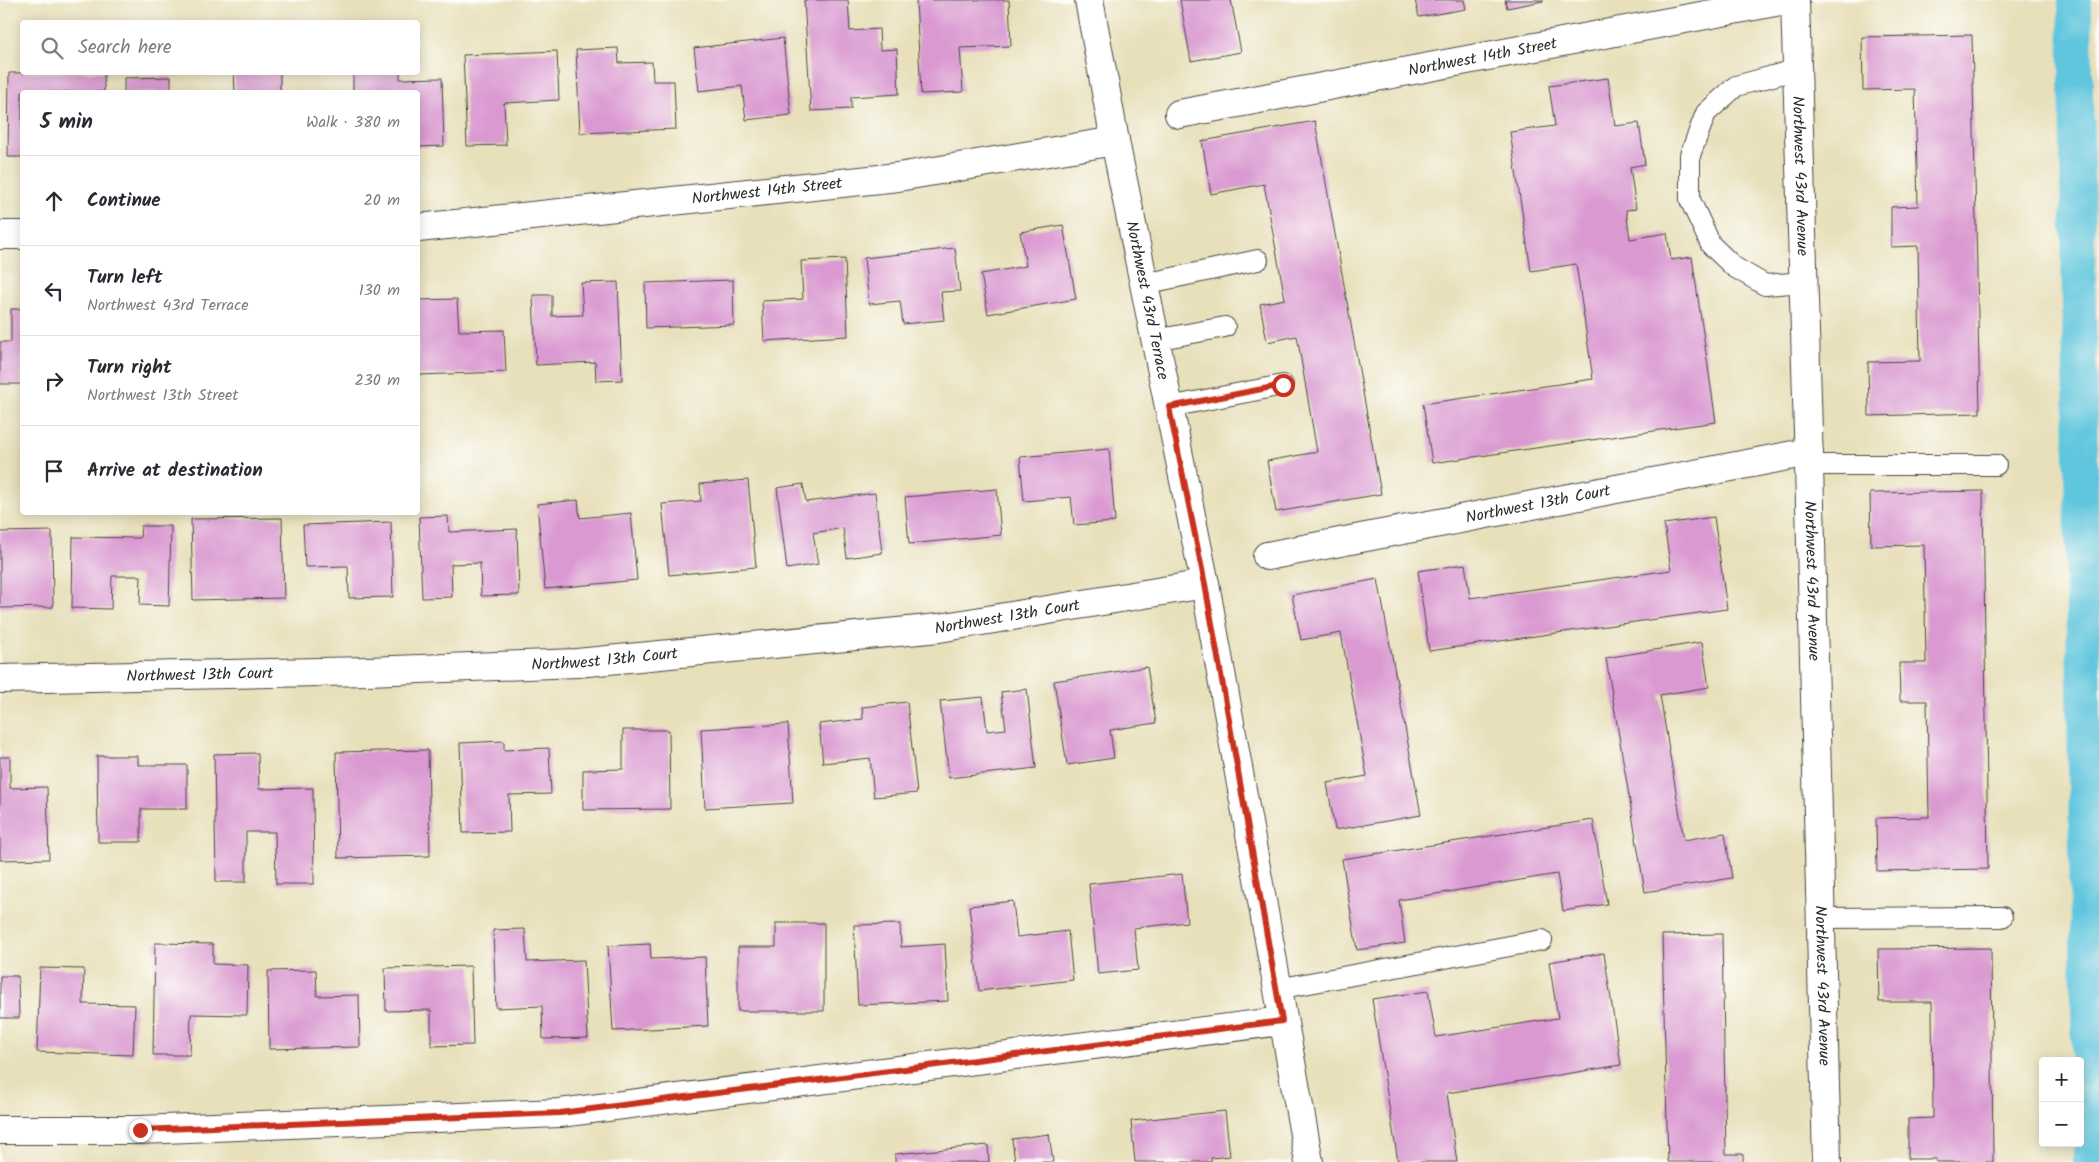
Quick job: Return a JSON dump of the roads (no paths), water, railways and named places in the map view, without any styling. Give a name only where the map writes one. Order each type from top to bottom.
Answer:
[{"type":"street","name":"Northwest 43rd Terrace","points":[[1089,0],[1114,140],[1205,584],[1282,1021],[1309,1162]]},
{"type":"street","name":"Northwest 14th Street","points":[[1179,114],[1786,0]]},
{"type":"street","name":"Northwest 43rd Avenue","points":[[1795,0],[1827,1162]]},
{"type":"street","name":"Northwest 14th Street","points":[[420,228],[898,177],[1114,140]]},
{"type":"street","points":[[0,235],[20,235]]},
{"type":"street","name":"Northwest 13th Court","points":[[1267,556],[1809,459]]},
{"type":"street","name":"Northwest 13th Court","points":[[0,679],[368,671],[577,663],[939,628],[1205,584]]},
{"type":"street","points":[[0,1130],[140,1130],[560,1113],[1282,1021]]},
{"type":"lane","points":[[1798,70],[1736,86],[1706,113],[1690,155],[1690,200],[1711,245],[1734,268],[1765,285],[1804,282]]},
{"type":"lane","points":[[1144,284],[1258,260]]},
{"type":"lane","points":[[1155,340],[1225,327]]},
{"type":"lane","points":[[1169,407],[1283,385]]},
{"type":"lane","points":[[1809,459],[1996,465]]},
{"type":"lane","points":[[1821,918],[2002,917]]},
{"type":"lane","points":[[1277,990],[1542,940]]},
{"type":"waterway","points":[[2075,0],[2090,1162]]}]
